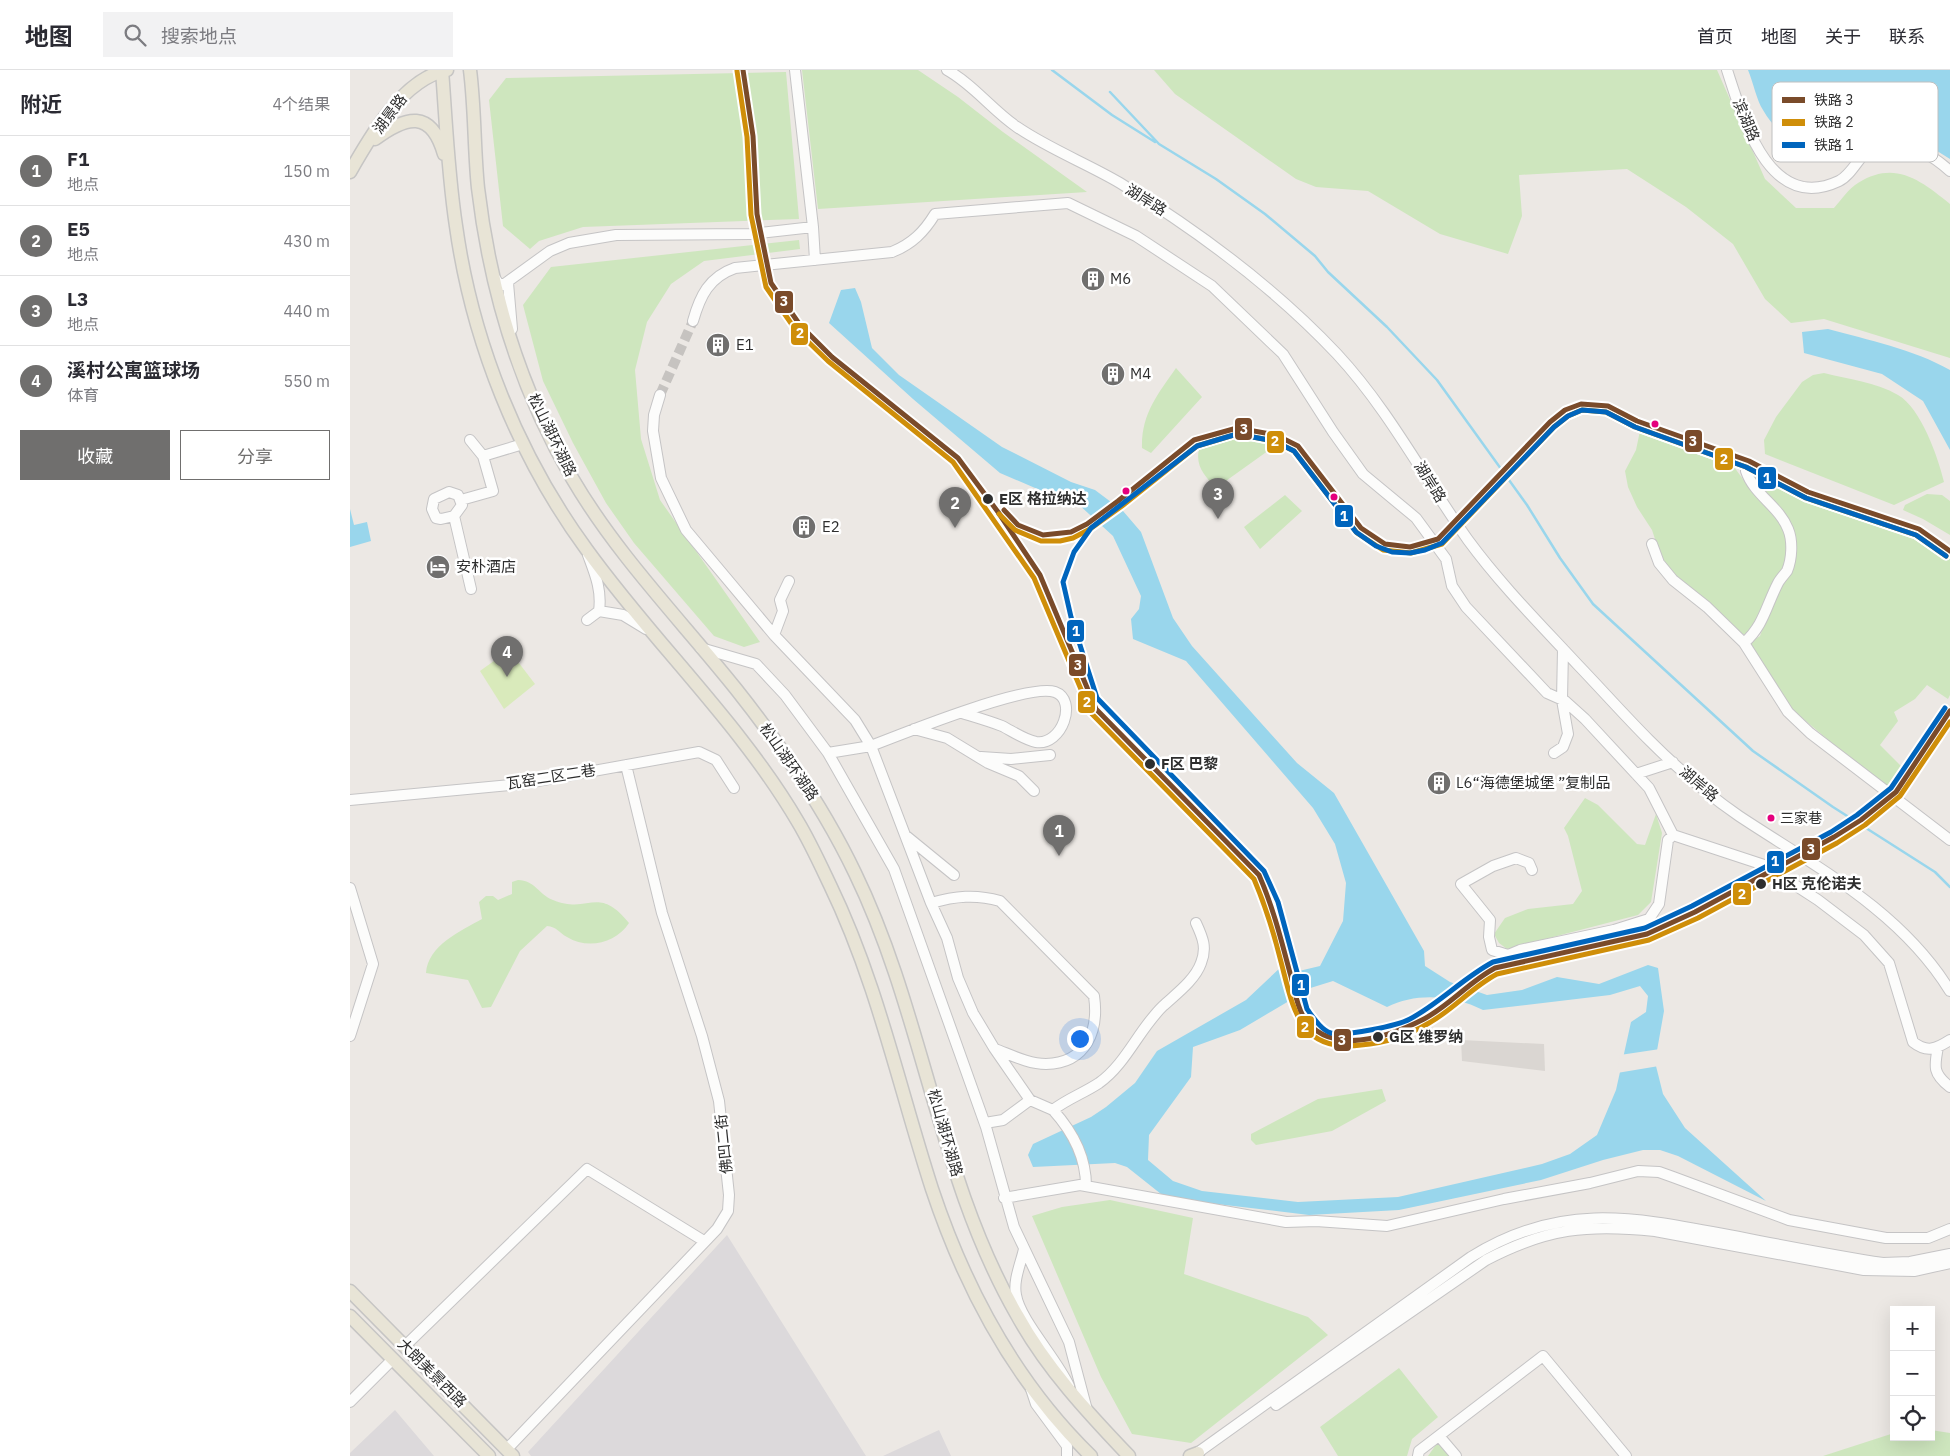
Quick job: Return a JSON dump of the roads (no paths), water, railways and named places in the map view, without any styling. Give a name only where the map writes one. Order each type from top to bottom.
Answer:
[{"type":"main road","name":"松山湖环湖路","points":[[443,70],[450,175],[456,228],[470,298],[489,364],[523,444],[548,491],[586,549],[758,763],[798,822],[832,887],[861,956],[888,1038],[933,1190],[962,1267],[992,1328],[1030,1386],[1091,1456]]},
{"type":"main road","name":"湖景路","points":[[350,172],[367,145],[410,88],[424,78],[443,70]]},
{"type":"main road","name":"松山湖环湖路","points":[[470,70],[478,182],[493,275],[516,354],[544,424],[572,478],[608,533],[740,695],[822,808],[856,875],[887,946],[959,1181],[987,1256],[1016,1315],[1045,1360],[1100,1427],[1130,1455]]},
{"type":"main road","points":[[367,145],[392,126],[402,121],[417,120],[428,126],[437,138],[450,175]]},
{"type":"main road","name":"大朗美景西路","points":[[350,1291],[510,1452]]},
{"type":"main road","name":"大朗美景西路","points":[[350,1316],[489,1456]]},
{"type":"street","points":[[795,70],[815,260]]},
{"type":"street","name":"湖岸路","points":[[947,70],[958,76],[1014,125],[1117,182],[1196,232],[1291,310],[1337,354],[1373,398],[1398,431],[1469,541],[1510,593],[1648,740],[1721,803],[1827,870],[1886,915],[1939,973],[1950,991]]},
{"type":"street","name":"滨湖路","points":[[1727,70],[1737,102],[1758,149],[1774,172],[1785,181],[1817,188],[1841,180],[1857,162]]},
{"type":"street","name":"滨湖路","points":[[1938,161],[1950,171]]},
{"type":"street","points":[[693,322],[704,290],[723,272],[735,268],[892,252],[905,247],[924,230],[935,214],[1068,203],[1136,236],[1212,286],[1283,354],[1333,432],[1363,474],[1416,518],[1441,552],[1446,559],[1452,586],[1466,607],[1547,693],[1562,700],[1585,719],[1649,788],[1673,835],[1764,865],[1818,900],[1864,935],[1889,964],[1913,1042],[1921,1048],[1930,1050],[1950,1040]]},
{"type":"street","points":[[493,275],[498,283],[504,285],[550,251],[559,247],[616,234],[751,234],[812,227]]},
{"type":"street","points":[[511,280],[516,354]]},
{"type":"street","points":[[660,394],[654,415],[653,432],[661,478],[686,530],[774,635],[855,720],[871,746],[931,903],[947,938],[958,978],[973,1014],[1030,1100],[1053,1110],[1061,1119],[1076,1143],[1086,1172],[1086,1186]]},
{"type":"street","points":[[461,500],[493,491],[483,456],[470,440]]},
{"type":"street","points":[[483,456],[523,444]]},
{"type":"street","points":[[1744,643],[1761,625],[1778,582],[1786,571],[1792,544],[1789,530],[1783,520],[1756,491],[1750,482],[1746,470]]},
{"type":"street","points":[[449,492],[458,495],[461,500],[462,505],[454,516],[441,519],[436,518],[433,514],[432,502],[439,495],[449,492]]},
{"type":"street","points":[[454,516],[471,589]]},
{"type":"street","points":[[1652,544],[1659,564],[1673,580],[1707,607],[1744,643],[1788,712],[1810,733],[1950,840]]},
{"type":"street","points":[[586,549],[600,587],[599,610],[587,620]]},
{"type":"street","points":[[774,635],[783,611],[780,600],[789,580]]},
{"type":"street","points":[[599,610],[623,614],[657,638]]},
{"type":"street","points":[[701,648],[756,664],[785,695],[828,753],[894,869],[985,1123],[1004,1198],[1014,1228],[1069,1342],[1087,1410]]},
{"type":"street","points":[[1554,753],[1562,747],[1568,734],[1562,700],[1563,648]]},
{"type":"street","points":[[828,753],[871,746],[914,729],[1024,692],[1047,690],[1059,693],[1065,702],[1066,722],[1056,735],[1047,741],[1036,742],[999,725],[962,713]]},
{"type":"street","points":[[914,729],[947,738],[978,757],[1018,776],[1034,791]]},
{"type":"street","name":"瓦窑二区二巷","points":[[350,800],[521,784],[699,752],[716,760],[734,788]]},
{"type":"street","points":[[978,757],[1011,759],[1050,755]]},
{"type":"street","points":[[1636,774],[1673,762]]},
{"type":"street","name":"佛凹二街","points":[[510,1452],[704,1241],[718,1229],[728,1210],[729,1195],[719,1102],[702,1036],[662,913],[626,765]]},
{"type":"street","points":[[904,834],[954,875]]},
{"type":"street","points":[[1532,870],[1529,863],[1516,858],[1493,866],[1460,884],[1490,920],[1489,937],[1492,950],[1508,955],[1520,950],[1614,930],[1649,919],[1659,904],[1668,840],[1673,835]]},
{"type":"street","points":[[350,888],[373,964],[350,1036]]},
{"type":"street","points":[[931,903],[951,897],[981,896],[1000,901],[1094,996],[1096,1017],[1093,1033],[1084,1048],[1072,1056],[1046,1064],[1026,1061],[994,1048]]},
{"type":"street","points":[[1053,1110],[1064,1101],[1099,1083],[1116,1067],[1139,1033],[1187,983],[1201,964],[1206,944],[1196,923]]},
{"type":"street","points":[[1938,1047],[1934,1065],[1941,1079],[1950,1087]]},
{"type":"street","points":[[985,1123],[1003,1120],[1030,1100]]},
{"type":"street","points":[[405,1346],[587,1169],[704,1241]]},
{"type":"street","points":[[1004,1198],[1080,1185],[1286,1222],[1316,1221],[1387,1226],[1638,1171],[1659,1172],[1789,1220],[1886,1238],[1928,1238],[1950,1229]]},
{"type":"street","points":[[1196,1455],[1471,1257],[1492,1244],[1545,1224],[1600,1217],[1650,1220],[1883,1263],[1910,1262],[1950,1254]]},
{"type":"street","points":[[1196,1455],[1455,1280],[1513,1246],[1567,1229],[1622,1227],[1655,1231],[1864,1270],[1916,1271],[1950,1263]]},
{"type":"street","points":[[1024,1249],[1017,1280],[1016,1295],[1021,1308],[1063,1372],[1073,1394]]},
{"type":"street","points":[[1418,1456],[1419,1451],[1543,1356],[1626,1456]]},
{"type":"street","points":[[350,1402],[393,1359]]},
{"type":"street","points":[[1030,1386],[1036,1404],[1067,1446],[1067,1456]]},
{"type":"street","points":[[1439,1436],[1456,1456]]},
{"type":"water","points":[[1748,70],[1950,70],[1950,159],[1938,152],[1938,82],[1772,82],[1772,122],[1759,102]]},
{"type":"water","points":[[855,288],[861,302],[872,348],[899,375],[1002,447],[1071,482],[1095,490],[1123,511],[1141,532],[1173,618],[1192,646],[1297,763],[1334,793],[1424,951],[1425,966],[1450,982],[1487,995],[1522,990],[1557,977],[1599,984],[1648,965],[1658,968],[1664,1011],[1655,1062],[1663,1094],[1685,1128],[1766,1201],[1678,1156],[1660,1150],[1643,1150],[1603,1160],[1541,1180],[1399,1210],[1309,1215],[1191,1201],[1161,1194],[1127,1167],[1115,1163],[1033,1167],[1028,1155],[1033,1144],[1091,1117],[1106,1107],[1135,1083],[1157,1051],[1246,1000],[1281,967],[1289,1001],[1240,1030],[1193,1047],[1191,1077],[1149,1135],[1148,1160],[1173,1181],[1202,1191],[1298,1202],[1398,1197],[1542,1164],[1570,1154],[1597,1135],[1616,1090],[1631,1022],[1646,1012],[1648,996],[1640,986],[1610,995],[1483,1010],[1460,1001],[1435,997],[1410,999],[1387,1007],[1333,981],[1304,990],[1299,971],[1320,966],[1343,921],[1346,883],[1335,844],[1313,808],[1186,661],[1133,639],[1131,619],[1139,609],[1141,596],[1113,536],[1077,503],[1049,494],[1000,473],[913,399],[829,323],[841,290]]},
{"type":"water","points":[[1828,329],[1921,356],[1950,370],[1950,450],[1923,401],[1882,374],[1804,353],[1802,332]]},
{"type":"water","points":[[350,509],[354,525],[367,522],[371,541],[350,547]]},
{"type":"waterway","points":[[1052,70],[1112,115],[1155,142]]},
{"type":"waterway","points":[[1110,92],[1159,144],[1216,179],[1265,214],[1315,256],[1328,272],[1387,327],[1437,380],[1527,505],[1560,558],[1593,604],[1753,751],[1833,807],[1935,872],[1950,887]]},
{"type":"tunnel","points":[[660,395],[693,321]]},
{"type":"rail line","name":"3","points":[[743,70],[753,136],[757,214],[771,283],[800,325],[832,357],[958,458],[998,512],[1040,575],[1096,709],[1259,875],[1276,923],[1297,1001],[1303,1016],[1314,1029],[1328,1037],[1343,1040],[1360,1040],[1394,1032],[1424,1019],[1495,968],[1647,934],[1695,912],[1834,837],[1861,820],[1896,792],[1950,711]]},
{"type":"rail line","name":"2","points":[[737,71],[747,137],[751,215],[766,287],[795,329],[828,361],[953,462],[1034,578],[1091,713],[1254,879],[1272,928],[1294,1009],[1301,1022],[1311,1034],[1323,1042],[1340,1046],[1361,1045],[1396,1038],[1438,1017],[1479,985],[1497,974],[1649,940],[1698,918],[1837,843],[1865,825],[1900,796],[1950,722]]},
{"type":"rail line","name":"3","points":[[1004,510],[1018,525],[1043,535],[1071,532],[1087,524],[1118,501],[1194,440],[1237,428],[1276,435],[1298,446],[1361,528],[1385,544],[1410,547],[1438,539],[1550,422],[1565,410],[1581,404],[1608,406],[1637,421],[1749,461],[1808,492],[1919,529],[1950,551]]},
{"type":"rail line","name":"2","points":[[999,514],[1015,530],[1041,541],[1060,541],[1073,538],[1090,529],[1122,506],[1197,446],[1237,434],[1274,441],[1294,451],[1357,533],[1383,550],[1411,553],[1442,544],[1554,427],[1568,416],[1582,410],[1606,412],[1635,427],[1746,467],[1806,498],[1916,535],[1946,556]]},
{"type":"rail line","name":"1","points":[[1945,708],[1891,788],[1857,815],[1831,832],[1692,906],[1645,928],[1493,962],[1472,975],[1421,1013],[1404,1022],[1360,1032],[1338,1034],[1327,1031],[1307,1009],[1278,902],[1264,871],[1097,698],[1071,617],[1063,582],[1074,552],[1091,528],[1197,446],[1237,434],[1274,441],[1294,451],[1356,532],[1376,546],[1392,552],[1410,553],[1425,550],[1442,543],[1554,427],[1568,416],[1582,410],[1606,412],[1635,427],[1746,467],[1806,498],[1916,535],[1946,556]]},
{"type":"place","name":"M6","points":[[1093,279]]},
{"type":"place","name":"E1","points":[[718,345]]},
{"type":"place","name":"M4","points":[[1113,374]]},
{"type":"place","name":"E区 格拉纳达","points":[[988,499]]},
{"type":"place","name":"L3","points":[[1218,519]]},
{"type":"place","name":"E2","points":[[804,527]]},
{"type":"place","name":"E5","points":[[955,528]]},
{"type":"place","name":"安朴酒店","points":[[438,567]]},
{"type":"place","name":"溪村公寓篮球场","points":[[507,677]]},
{"type":"place","name":"F区 巴黎","points":[[1150,764]]},
{"type":"place","name":"L6“海德堡城堡 ”复制品","points":[[1439,783]]},
{"type":"place","name":"三家巷","points":[[1771,818]]},
{"type":"place","name":"F1","points":[[1059,856]]},
{"type":"place","name":"H区 克伦诺夫","points":[[1761,884]]},
{"type":"place","name":"G区 维罗纳","points":[[1378,1037]]}]
